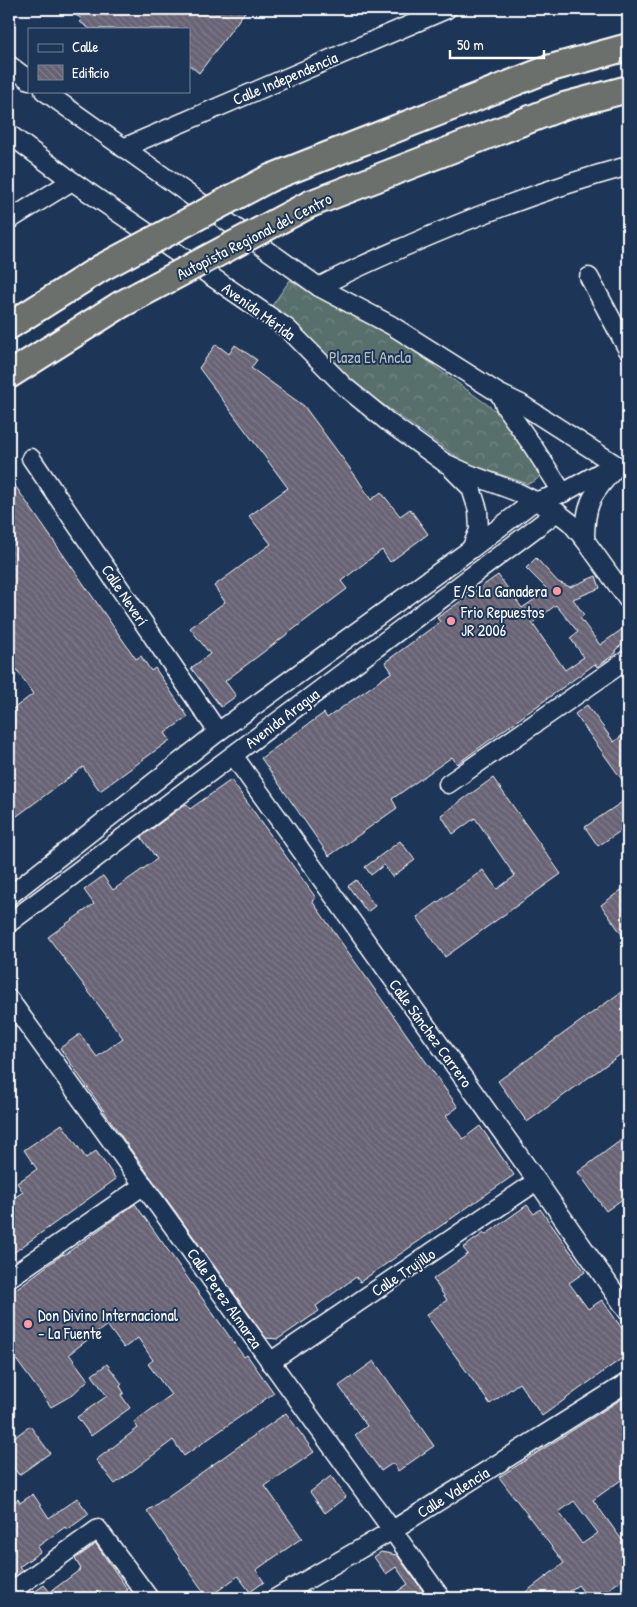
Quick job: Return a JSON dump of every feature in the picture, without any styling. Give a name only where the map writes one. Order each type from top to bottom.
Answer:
[{"type":"highway","points":[[9,326],[101,268],[270,178],[551,68],[628,47]]},
{"type":"highway","name":"Autopista Regional del Centro","points":[[9,375],[120,305],[310,204],[564,106],[628,89]]},
{"type":"street","name":"Calle Independencia","points":[[123,148],[447,9]]},
{"type":"street","points":[[9,66],[28,79]]},
{"type":"street","points":[[45,92],[320,287],[391,325],[500,394],[623,462]]},
{"type":"street","name":"Avenida Mérida","points":[[9,134],[72,181],[288,329],[345,387],[388,422],[445,463],[517,492],[533,502],[556,512],[571,523],[628,600]]},
{"type":"street","points":[[320,287],[352,269],[443,230],[516,202],[628,166]]},
{"type":"street","points":[[9,220],[72,181]]},
{"type":"street","points":[[589,277],[628,350]]},
{"type":"street","points":[[500,394],[506,408],[563,493]]},
{"type":"street","name":"Calle Neverí","points":[[31,458],[218,732]]},
{"type":"street","points":[[533,502],[563,493],[606,469],[623,462]]},
{"type":"street","points":[[585,540],[585,518],[590,500],[598,487],[623,462]]},
{"type":"street","points":[[445,463],[471,488],[478,510],[479,530],[472,549]]},
{"type":"street","points":[[556,512],[563,493]]},
{"type":"street","name":"Avenida Aragua","points":[[9,896],[218,732],[472,549],[533,502]]},
{"type":"street","name":"Avenida Aragua","points":[[9,923],[534,531],[556,512]]},
{"type":"street","points":[[448,784],[628,659]]},
{"type":"street","name":"Calle Sánchez Carrero","points":[[233,754],[628,1312]]},
{"type":"street","name":"Calle Perez Almarza","points":[[9,999],[440,1598]]},
{"type":"street","name":"Calle Trujillo","points":[[270,1362],[537,1181]]},
{"type":"street","points":[[9,1278],[144,1185]]},
{"type":"street","name":"Calle Valencia","points":[[276,1598],[391,1531],[628,1382]]},
{"type":"street","points":[[9,1593],[98,1529],[149,1598]]},
{"type":"green space","name":"Plaza El Ancla","points":[[290,280],[308,291],[381,327],[503,416],[537,468],[540,476],[528,484],[464,462],[343,376],[271,307]]},
{"type":"building","points":[[67,9],[247,9],[199,73],[190,66],[190,28],[89,28],[80,22],[82,19]]},
{"type":"building","points":[[216,344],[229,354],[235,345],[257,360],[251,368],[304,406],[371,500],[381,492],[400,516],[410,509],[428,534],[390,562],[382,550],[341,581],[347,589],[225,681],[236,696],[221,707],[191,668],[210,654],[190,628],[225,602],[214,586],[271,544],[249,516],[288,488],[199,368]]},
{"type":"building","points":[[9,477],[136,659],[141,656],[151,671],[155,668],[188,717],[165,733],[170,740],[100,791],[83,767],[9,822],[9,712],[33,694],[16,669],[9,675]]},
{"type":"building","points":[[536,558],[558,582],[570,587],[596,576],[600,588],[573,599],[584,615],[580,618],[600,645],[628,625],[628,640],[615,650],[616,653],[597,667],[595,664],[457,764],[452,757],[392,799],[397,808],[329,856],[261,758],[324,713],[327,718],[392,672],[385,662],[440,622],[437,618],[498,575],[522,608],[548,590],[526,568]],"holes":[[[556,605],[578,632],[570,638],[584,657],[565,670],[532,623]]]},
{"type":"building","points":[[587,705],[614,742],[628,731],[628,788],[575,714]]},
{"type":"building","points":[[493,778],[561,874],[445,957],[417,917],[483,870],[497,889],[515,876],[475,818],[453,834],[441,815]]},
{"type":"building","points":[[231,780],[316,898],[312,901],[458,1107],[446,1116],[463,1139],[480,1126],[514,1175],[360,1282],[356,1277],[316,1306],[319,1311],[278,1339],[266,1338],[60,1048],[80,1034],[97,1057],[123,1038],[48,937],[94,904],[84,890],[103,876],[113,890],[157,859],[141,837],[186,804],[190,809]]},
{"type":"building","points":[[628,798],[628,826],[598,846],[585,827]]},
{"type":"building","points":[[400,841],[415,860],[392,877],[384,865],[371,875],[365,867]]},
{"type":"building","points":[[356,880],[375,906],[367,912],[348,886]]},
{"type":"building","points":[[628,885],[628,943],[601,905]]},
{"type":"building","points":[[628,987],[628,1049],[527,1122],[498,1081]]},
{"type":"building","points":[[62,1124],[86,1158],[96,1151],[116,1179],[9,1256],[9,1201],[23,1192],[17,1183],[37,1169],[24,1150]]},
{"type":"building","points":[[628,1135],[628,1195],[606,1211],[578,1172]]},
{"type":"building","points":[[135,1204],[244,1357],[247,1355],[274,1393],[184,1456],[173,1440],[115,1484],[96,1460],[138,1428],[134,1422],[171,1395],[148,1364],[153,1360],[138,1338],[124,1348],[107,1325],[69,1354],[88,1380],[72,1395],[51,1407],[9,1350],[9,1294]]},
{"type":"building","points":[[527,1205],[534,1214],[540,1209],[585,1272],[569,1283],[588,1309],[602,1300],[628,1337],[628,1354],[542,1416],[519,1383],[490,1404],[426,1315],[447,1300],[433,1279],[468,1254],[463,1248]]},
{"type":"building","points":[[374,1361],[434,1446],[398,1471],[393,1463],[381,1471],[355,1435],[367,1426],[339,1386]]},
{"type":"building","points":[[107,1364],[122,1384],[120,1386],[124,1393],[121,1395],[130,1408],[91,1436],[77,1417],[107,1396],[92,1375]]},
{"type":"building","points":[[628,1395],[628,1475],[593,1500],[622,1540],[628,1536],[628,1575],[597,1598],[588,1598],[578,1585],[560,1598],[518,1598],[564,1563],[499,1477]],"holes":[[[574,1501],[598,1533],[582,1544],[559,1512]]]},
{"type":"building","points":[[286,1413],[314,1452],[265,1486],[302,1538],[256,1570],[264,1582],[250,1592],[238,1576],[208,1598],[147,1511]]},
{"type":"building","points":[[30,1426],[50,1453],[19,1475],[9,1461],[9,1441]]},
{"type":"building","points":[[331,1476],[346,1497],[325,1513],[310,1492]]},
{"type":"building","points":[[33,1494],[49,1518],[77,1498],[89,1514],[67,1530],[65,1527],[37,1547],[40,1552],[19,1567],[21,1570],[9,1579],[9,1506],[18,1499],[20,1503]]},
{"type":"building","points":[[96,1544],[128,1590],[117,1598],[26,1598],[44,1585],[50,1592],[81,1569],[75,1559]]},
{"type":"building","points":[[381,1552],[397,1555],[428,1598],[388,1598],[408,1584],[396,1567],[386,1574],[374,1557]]},
{"type":"waterway","points":[[615,1598],[628,1588]]},
{"type":"place","name":"E/S La Ganadera","points":[[557,591]]},
{"type":"place","name":"Frio Repuestos JR 2006","points":[[451,621]]},
{"type":"place","name":"Don Divino Internacional - La Fuente","points":[[28,1324]]}]
